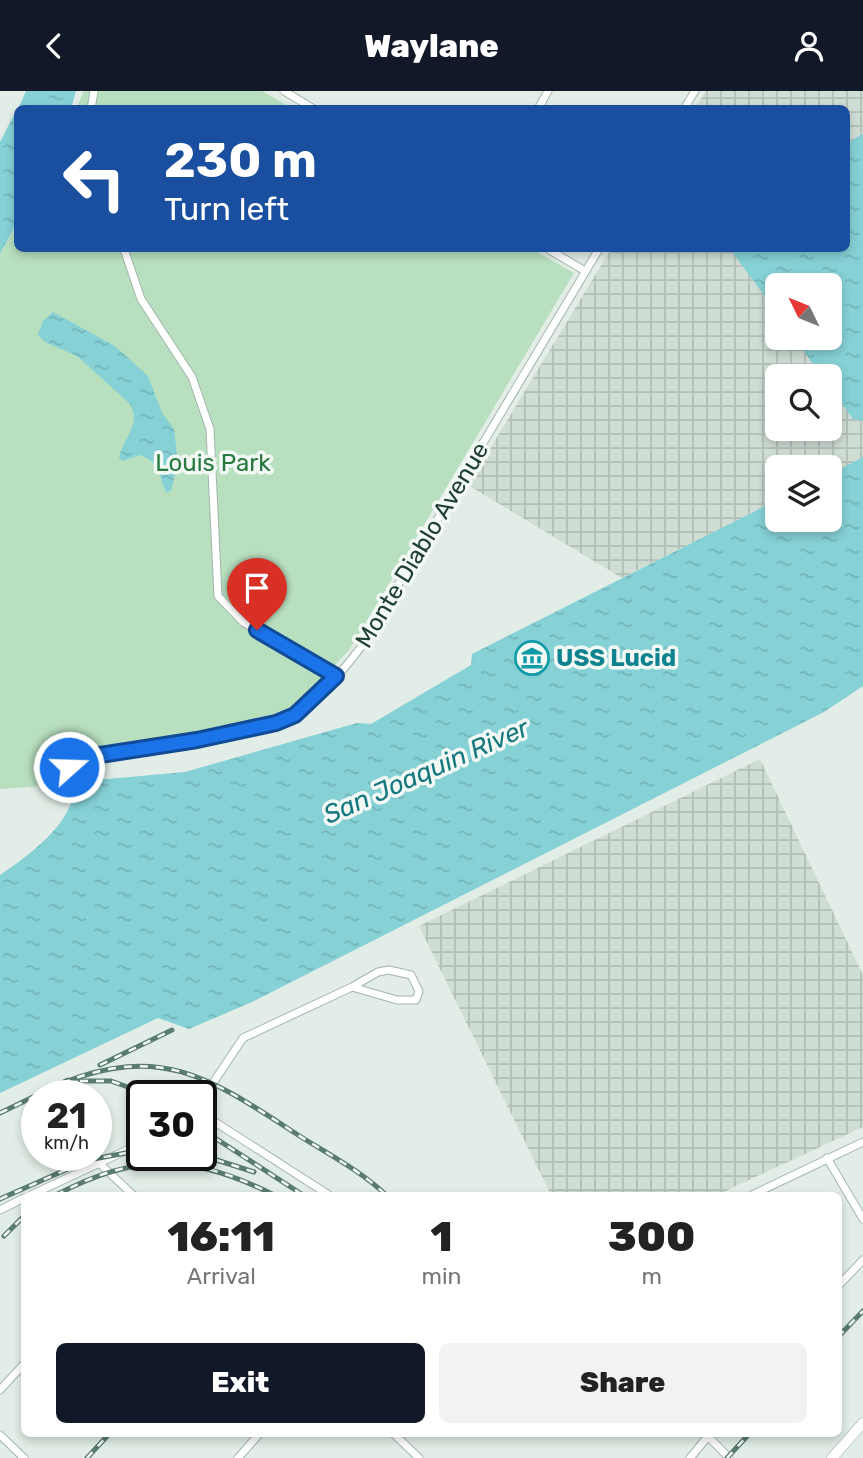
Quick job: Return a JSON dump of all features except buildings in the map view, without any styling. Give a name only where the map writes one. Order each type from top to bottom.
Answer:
[{"type":"street","points":[[284,91],[307,105]]},
{"type":"street","points":[[125,252],[141,299],[192,377],[210,429],[218,596],[243,622],[336,676]]},
{"type":"street","points":[[553,252],[585,271]]},
{"type":"street","name":"Monte Diablo Avenue","points":[[52,784],[81,758],[197,740],[276,723],[295,715],[336,676],[361,647],[381,615],[597,252]]},
{"type":"street","points":[[215,1080],[243,1038],[378,972],[411,975],[419,993],[416,1000],[406,1001],[352,987]]},
{"type":"street","points":[[217,1123],[324,1192]]},
{"type":"street","points":[[758,1192],[863,1142]]},
{"type":"street","points":[[827,1158],[863,1219]]},
{"type":"street","points":[[37,1192],[82,1171]]},
{"type":"street","points":[[108,1171],[130,1192]]},
{"type":"street","points":[[0,1210],[21,1200]]},
{"type":"street","points":[[842,1282],[863,1260]]},
{"type":"street","points":[[0,1391],[21,1367]]},
{"type":"street","points":[[832,1458],[863,1423]]},
{"type":"street","points":[[0,1436],[24,1458]]},
{"type":"street","points":[[237,1458],[256,1437]]},
{"type":"street","points":[[397,1437],[419,1458]]},
{"type":"street","points":[[690,1458],[706,1437]]},
{"type":"street","points":[[711,1437],[729,1458]]},
{"type":"shaded area","points":[[706,91],[863,91],[863,457],[842,468],[842,455],[765,455],[765,506],[622,578],[468,485],[609,252],[850,252],[850,105],[697,105]]},
{"type":"shaded area","points":[[760,759],[863,975],[863,1127],[723,1192],[550,1192],[419,926]]},
{"type":"green space","points":[[84,91],[262,91],[287,105],[78,105]]},
{"type":"green space","name":"Louis Park","points":[[14,229],[14,252],[537,252],[574,273],[350,649],[301,702],[265,726],[66,762],[41,786],[0,789],[0,255]]},
{"type":"water","points":[[26,91],[76,91],[72,105],[20,105]]},
{"type":"water","points":[[14,115],[14,228],[0,254],[0,142]]},
{"type":"water","points":[[862,134],[863,421],[853,419],[842,404],[842,364],[813,364],[803,350],[842,350],[842,273],[765,273],[765,297],[732,252],[850,252],[850,142]]},
{"type":"water","points":[[53,312],[115,346],[148,376],[162,413],[174,429],[178,463],[171,491],[166,492],[156,466],[147,458],[140,455],[122,461],[119,458],[131,430],[133,410],[129,403],[77,356],[45,342],[38,335],[43,321]]},
{"type":"water","name":"San Joaquin River","points":[[863,457],[863,686],[824,712],[252,1002],[189,1029],[158,1018],[27,1080],[21,1080],[21,1083],[0,1093],[0,875],[42,843],[62,820],[74,797],[88,784],[96,780],[185,772],[357,723],[371,724],[471,665],[472,654],[765,506],[765,532],[842,532],[842,468]]},
{"type":"railway","points":[[100,1065],[172,1030]]},
{"type":"railway","points":[[71,1080],[98,1071],[130,1067],[159,1067],[186,1073],[240,1098],[355,1170],[383,1192]]},
{"type":"railway","points":[[112,1081],[126,1086]]},
{"type":"railway","points":[[0,1113],[21,1103]]},
{"type":"railway","points":[[217,1139],[298,1192]]},
{"type":"railway","points":[[0,1199],[88,1160],[126,1153]]},
{"type":"railway","points":[[217,1160],[254,1172]]},
{"type":"railway","points":[[62,1192],[113,1171],[165,1163],[217,1172],[268,1192]]},
{"type":"railway","points":[[4,1236],[21,1219]]},
{"type":"railway","points":[[842,1333],[863,1311]]},
{"type":"railway","points":[[87,1458],[106,1437]]},
{"type":"railway","points":[[727,1458],[746,1437]]},
{"type":"place","name":"USS Lucid","points":[[532,658]]},
{"type":"route","points":[[69,767],[81,758],[197,740],[276,723],[295,715],[336,676],[257,630]]}]
